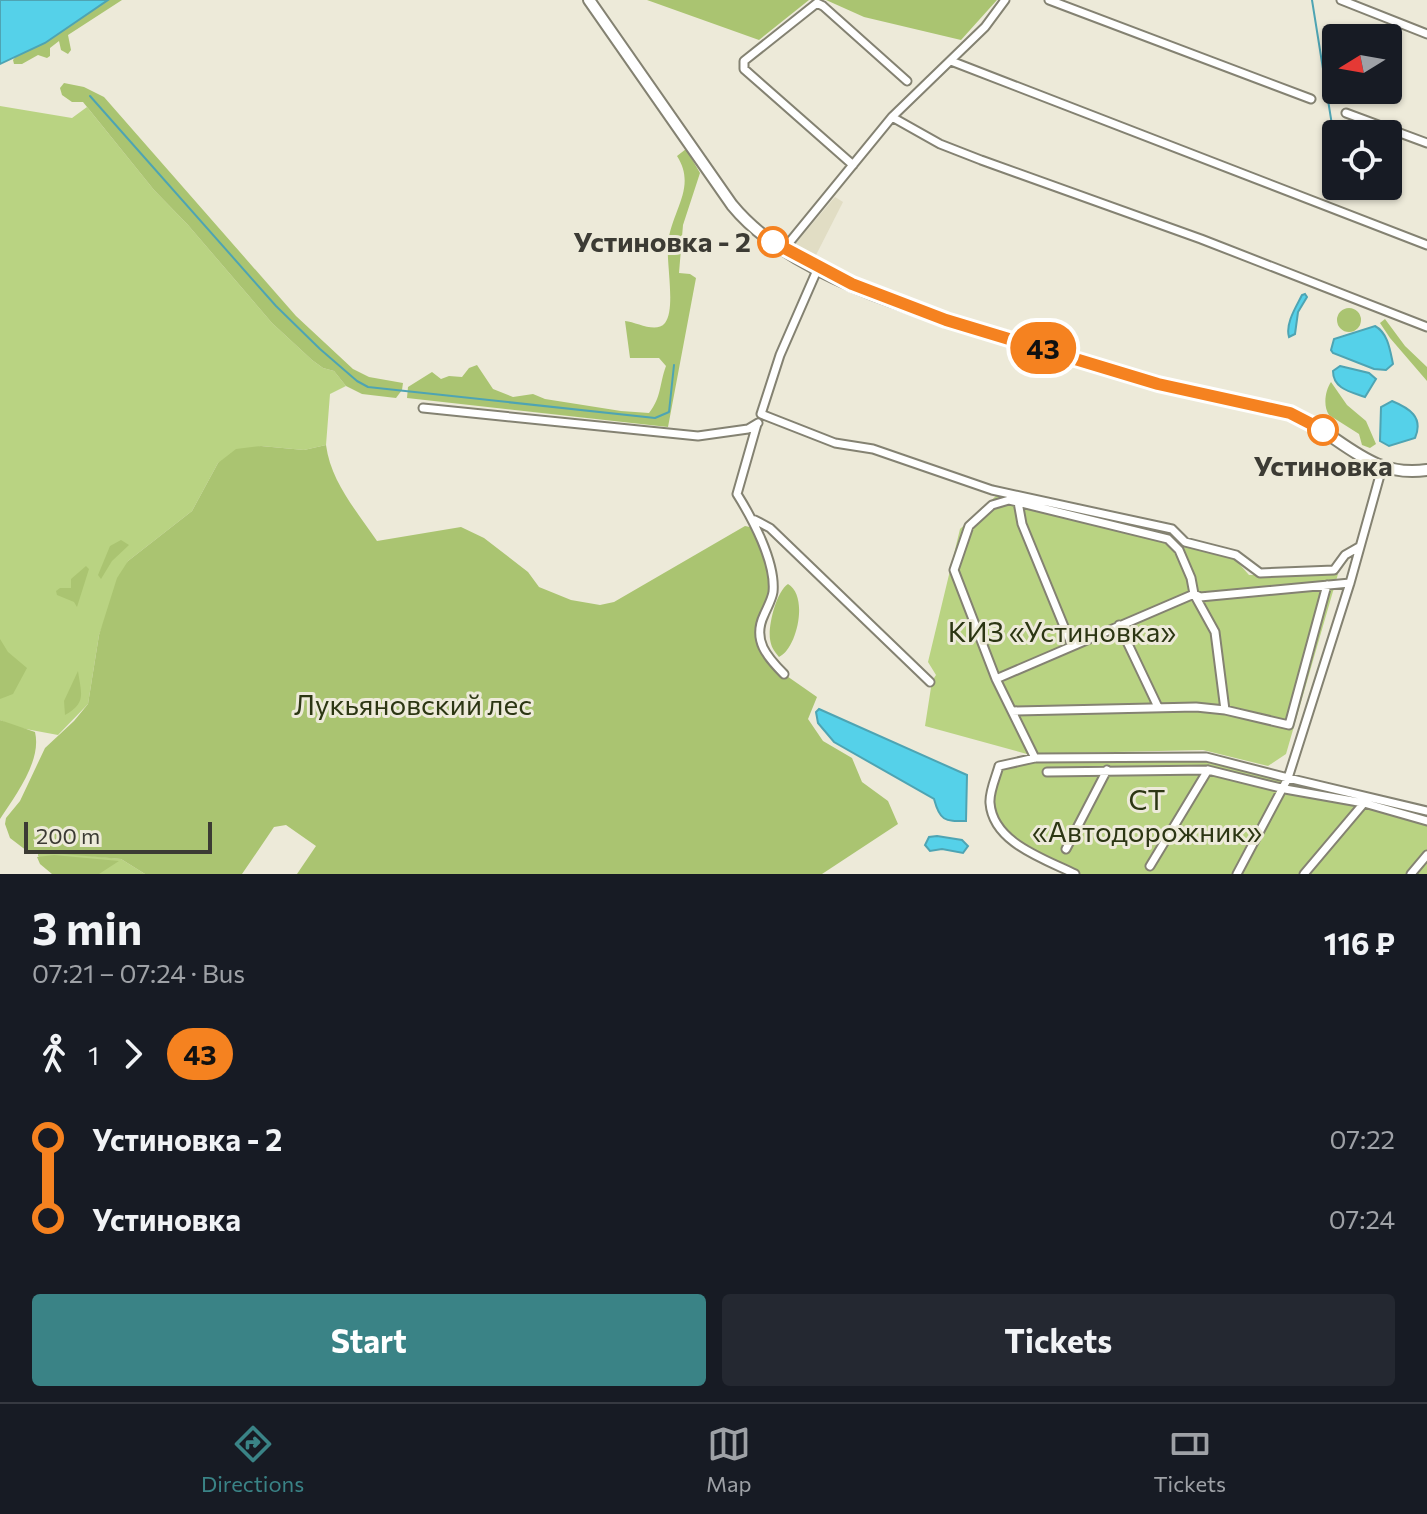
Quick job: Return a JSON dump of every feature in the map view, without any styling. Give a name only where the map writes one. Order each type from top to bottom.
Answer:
[{"type":"main road","points":[[589,0],[732,205],[744,220],[784,249],[881,296],[946,320],[1158,384],[1290,413],[1309,421],[1363,459],[1382,468],[1403,472],[1427,470]]},
{"type":"street","points":[[784,249],[892,117],[985,27],[1005,0]]},
{"type":"street","points":[[1049,0],[1311,99]]},
{"type":"street","points":[[1341,0],[1427,34]]},
{"type":"street","points":[[853,165],[744,69],[744,61],[817,3],[907,81]]},
{"type":"street","points":[[951,61],[1427,245]]},
{"type":"street","points":[[1346,113],[1427,143]]},
{"type":"street","points":[[892,117],[940,144],[1201,239],[1427,327]]},
{"type":"street","points":[[784,674],[765,654],[760,642],[760,624],[773,593],[759,529],[737,494],[780,355],[819,268]]},
{"type":"street","points":[[423,408],[698,436],[748,429],[758,423]]},
{"type":"street","points":[[761,414],[835,443],[873,449],[992,490],[1172,529],[1185,542],[1236,555],[1260,573],[1334,570],[1345,555],[1359,547]]},
{"type":"street","points":[[1237,874],[1285,789],[1350,583],[1382,468]]},
{"type":"street","points":[[1035,758],[996,679],[954,570],[969,526],[1000,501],[1018,502],[1168,539],[1179,550],[1194,594],[1215,632],[1225,710]]},
{"type":"street","points":[[1018,502],[1022,524],[1072,646]]},
{"type":"street","points":[[753,519],[770,528],[930,682]]},
{"type":"street","points":[[996,679],[1194,594],[1200,597],[1350,583]]},
{"type":"street","points":[[1012,711],[1196,707],[1225,710],[1289,725],[1327,585]]},
{"type":"street","points":[[1119,625],[1158,707]]},
{"type":"street","points":[[1075,874],[1012,842],[994,820],[989,801],[999,766],[1035,758],[1206,757],[1427,811]]},
{"type":"street","points":[[1066,849],[1107,770]]},
{"type":"street","points":[[1150,866],[1208,770]]},
{"type":"street","points":[[1047,772],[1208,770],[1285,789],[1364,803],[1427,821]]},
{"type":"street","points":[[1304,874],[1364,803]]},
{"type":"street","points":[[1411,874],[1427,855]]},
{"type":"shaded area","points":[[835,197],[843,202],[815,257],[794,245]]},
{"type":"green space","points":[[108,0],[122,0],[68,35],[71,50],[68,54],[61,50],[59,41],[50,48],[47,58],[38,55],[22,64],[14,64],[17,55],[45,43]]},
{"type":"green space","points":[[647,0],[809,0],[759,40]]},
{"type":"green space","points":[[826,0],[997,0],[961,40],[864,17]]},
{"type":"green space","points":[[64,83],[84,87],[104,97],[296,316],[353,369],[369,377],[403,383],[396,398],[362,394],[346,386],[334,371],[312,360],[272,323],[154,190],[83,102],[72,102],[62,95],[60,88]]},
{"type":"green space","points":[[0,106],[72,118],[87,107],[154,190],[272,323],[312,360],[334,371],[346,386],[330,394],[326,445],[304,450],[261,446],[218,463],[192,511],[128,561],[99,635],[88,704],[58,735],[15,727],[0,720]]},
{"type":"green space","points":[[686,149],[700,173],[683,225],[679,273],[696,278],[668,427],[407,398],[408,387],[432,372],[441,379],[462,377],[469,368],[477,365],[493,389],[513,397],[533,394],[545,399],[649,413],[658,396],[666,366],[659,358],[630,358],[625,321],[657,327],[665,323],[668,316],[668,243],[682,199],[685,178],[677,156]]},
{"type":"green space","points":[[1349,308],[1357,312],[1361,320],[1357,328],[1349,332],[1341,328],[1337,320],[1341,312]]},
{"type":"green space","points":[[1385,319],[1405,346],[1427,367],[1427,381],[1390,338],[1380,323]]},
{"type":"green space","points":[[1331,382],[1347,405],[1366,421],[1376,444],[1370,448],[1362,445],[1359,434],[1329,415],[1326,398]]},
{"type":"green space","name":"Лукьяновский лес","points":[[326,445],[339,483],[377,541],[461,527],[484,538],[528,572],[539,587],[571,600],[600,605],[614,602],[745,526],[759,529],[773,593],[760,624],[760,642],[784,674],[817,697],[808,719],[823,741],[852,758],[862,782],[888,801],[898,824],[822,874],[297,874],[316,846],[286,825],[274,827],[242,874],[145,874],[121,859],[27,851],[10,838],[6,818],[20,801],[45,748],[88,704],[99,635],[117,578],[128,561],[192,511],[218,463],[236,449],[261,446],[304,450]]},
{"type":"green space","name":"КИЗ «Устиновка»","points":[[997,495],[1173,535],[1180,544],[1235,559],[1249,575],[1338,574],[1286,754],[1268,766],[1203,750],[1027,754],[925,726],[932,681],[936,675],[928,662],[960,529]]},
{"type":"green space","points":[[121,540],[129,545],[112,561],[101,579],[98,575],[110,546]]},
{"type":"green space","points":[[86,566],[89,569],[77,607],[74,602],[57,595],[56,591],[71,588],[71,579]]},
{"type":"green space","points":[[788,584],[798,599],[798,622],[791,644],[779,657],[771,644],[770,626],[777,601]]},
{"type":"green space","points":[[0,639],[8,652],[27,668],[13,694],[0,699]]},
{"type":"green space","points":[[78,671],[80,702],[65,715],[64,701]]},
{"type":"green space","points":[[0,720],[35,732],[36,743],[26,778],[0,819]]},
{"type":"green space","name":"СТ «Автодорожник»","points":[[1206,757],[1427,811],[1427,874],[1076,874],[1012,842],[994,820],[989,801],[999,766],[1031,759]]},
{"type":"green space","points":[[38,852],[121,859],[145,874],[56,874],[38,856]]},
{"type":"green space","points":[[54,855],[119,861],[99,874],[52,874],[37,857]]},
{"type":"water","points":[[0,0],[108,0],[45,43],[0,64]]},
{"type":"water","points":[[1305,294],[1307,297],[1298,312],[1295,334],[1289,337],[1288,327],[1292,316]]},
{"type":"water","points":[[1375,326],[1386,337],[1393,364],[1386,370],[1374,369],[1331,350],[1334,339]]},
{"type":"water","points":[[1340,366],[1369,373],[1376,379],[1365,397],[1339,386],[1333,371]]},
{"type":"water","points":[[1392,401],[1413,414],[1418,424],[1415,438],[1389,446],[1380,441],[1381,407]]},
{"type":"water","points":[[819,709],[967,775],[966,821],[944,818],[938,812],[934,799],[834,742],[818,723],[816,712]]},
{"type":"water","points":[[929,837],[962,840],[968,846],[963,853],[942,849],[930,851],[925,845]]},
{"type":"waterway","points":[[1312,0],[1331,120]]},
{"type":"waterway","points":[[90,96],[276,306],[320,349],[368,387],[655,418],[669,412],[674,365]]},
{"type":"bus line","name":"43","points":[[773,242],[852,284],[946,320],[1158,384],[1290,413],[1323,430]]},
{"type":"place","name":"Устиновка - 2","points":[[773,242]]},
{"type":"place","name":"Устиновка","points":[[1323,430]]}]
